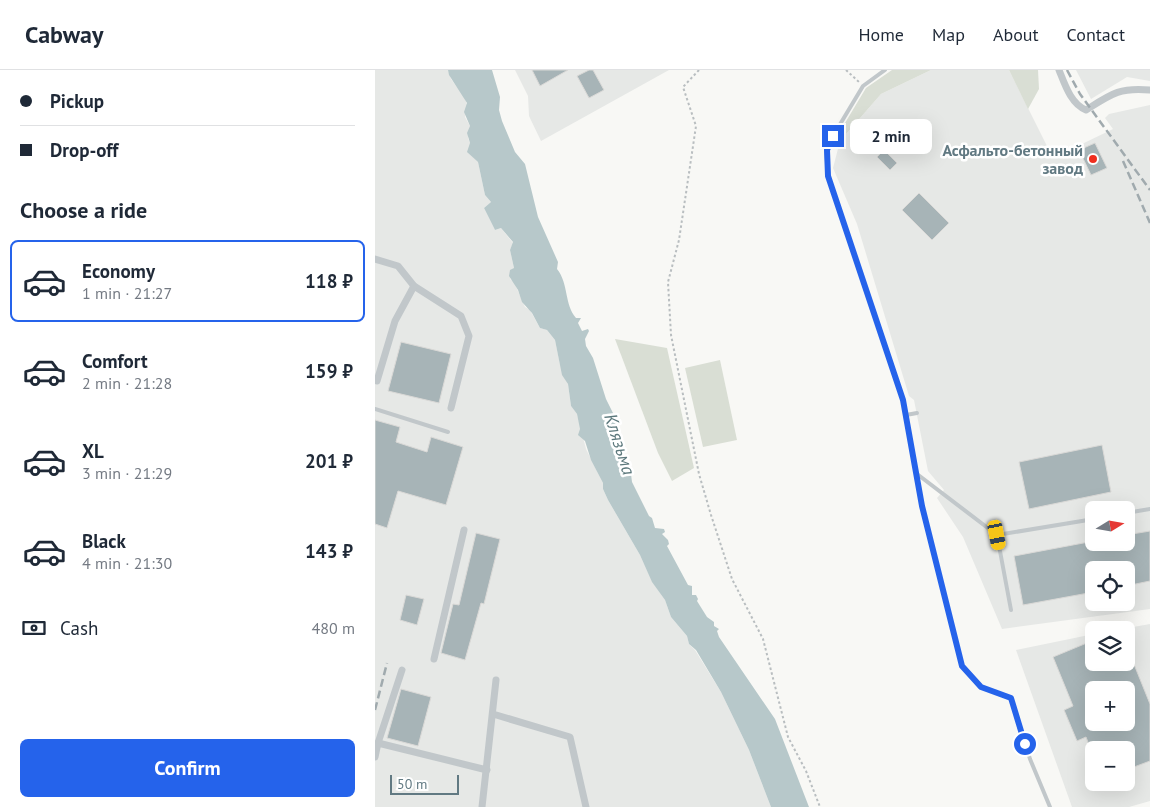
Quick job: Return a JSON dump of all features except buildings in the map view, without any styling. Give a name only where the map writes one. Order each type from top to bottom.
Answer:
[{"type":"street","points":[[1059,70],[1068,91],[1078,107],[1086,110],[1115,92],[1132,88],[1149,92]]},
{"type":"street","points":[[375,259],[398,266],[415,286],[461,316],[469,336],[451,408]]},
{"type":"street","points":[[377,381],[395,321],[415,286]]},
{"type":"street","points":[[434,659],[464,530]]},
{"type":"street","points":[[375,756],[402,670]]},
{"type":"street","points":[[482,807],[496,680]]},
{"type":"street","points":[[493,714],[570,737],[586,807]]},
{"type":"street","points":[[378,743],[487,770]]},
{"type":"lane","points":[[885,70],[863,86],[827,150],[828,176],[906,415],[922,506],[962,666],[981,687],[1011,698],[1030,759],[1051,807]]},
{"type":"lane","points":[[375,409],[448,432]]},
{"type":"lane","points":[[906,415],[917,413]]},
{"type":"lane","points":[[917,474],[997,535],[1011,610]]},
{"type":"lane","points":[[1135,512],[1150,509]]},
{"type":"lane","points":[[997,535],[1085,520]]},
{"type":"path","points":[[699,70],[683,87],[696,126],[679,240],[668,282],[671,335],[699,474],[714,524],[732,579],[763,639],[789,737],[806,770],[820,807]]},
{"type":"path","points":[[846,70],[863,86]]},
{"type":"shaded area","points":[[375,70],[448,70],[451,79],[465,98],[467,105],[465,117],[470,126],[468,138],[470,154],[478,162],[485,195],[491,202],[484,208],[495,230],[501,228],[513,243],[510,250],[514,268],[510,279],[514,282],[525,307],[530,310],[540,328],[547,330],[555,340],[560,364],[568,384],[571,406],[577,414],[586,449],[603,483],[603,489],[608,500],[640,555],[652,581],[665,600],[671,617],[687,636],[689,644],[695,650],[721,692],[749,750],[771,807],[375,807]]},
{"type":"shaded area","points":[[515,70],[669,70],[541,141],[529,116],[528,96]]},
{"type":"shaded area","points":[[892,70],[931,70],[881,94],[840,141],[836,138],[866,88]]},
{"type":"shaded area","points":[[931,70],[1009,70],[1053,158],[1113,129],[1105,118],[1109,114],[1150,105],[1150,609],[1002,629],[963,537],[937,498],[944,490],[928,471],[914,400],[909,396],[857,224],[833,168],[840,141],[881,94]]},
{"type":"shaded area","points":[[1009,70],[1038,70],[1039,89],[1028,109]]},
{"type":"shaded area","points":[[1076,70],[1150,70],[1150,81],[1127,77],[1091,99]]},
{"type":"shaded area","points":[[615,339],[667,348],[694,468],[672,481],[658,453]]},
{"type":"shaded area","points":[[720,360],[737,440],[703,447],[685,368]]},
{"type":"shaded area","points":[[1150,624],[1150,801],[1129,807],[1072,807],[1016,650],[1085,636],[1085,671],[1135,671],[1135,627]]},
{"type":"water","name":"Клязьма","points":[[448,70],[492,70],[500,97],[499,110],[502,121],[515,152],[525,164],[538,217],[558,262],[557,269],[561,275],[570,307],[576,318],[581,318],[578,323],[582,331],[588,329],[589,331],[585,339],[586,346],[593,358],[606,399],[613,413],[626,464],[624,466],[625,471],[631,474],[632,482],[649,516],[652,518],[655,528],[664,529],[665,532],[662,534],[668,540],[669,544],[667,546],[688,585],[692,586],[692,595],[696,595],[697,601],[707,617],[719,629],[717,631],[719,637],[775,719],[809,807],[771,807],[749,750],[721,692],[696,650],[689,644],[687,636],[671,617],[665,600],[652,582],[640,555],[608,500],[603,489],[603,483],[591,460],[585,441],[578,435],[580,429],[577,414],[571,406],[568,384],[562,375],[555,340],[547,330],[540,328],[532,313],[522,302],[518,290],[509,276],[510,270],[514,268],[510,250],[513,242],[501,228],[495,230],[484,208],[491,202],[485,195],[478,162],[467,152],[470,143],[467,133],[470,126],[464,112],[467,103],[449,75]]},
{"type":"railway","points":[[1067,70],[1080,94],[1150,190]]},
{"type":"railway","points":[[1123,161],[1150,223]]},
{"type":"railway","points":[[375,710],[387,663]]},
{"type":"place","name":"Асфальто-бетонный завод","points":[[1093,159]]},
{"type":"route","points":[[833,136],[827,150],[828,176],[852,242],[864,287],[903,400],[922,506],[962,666],[981,687],[1011,698],[1025,744]]}]
